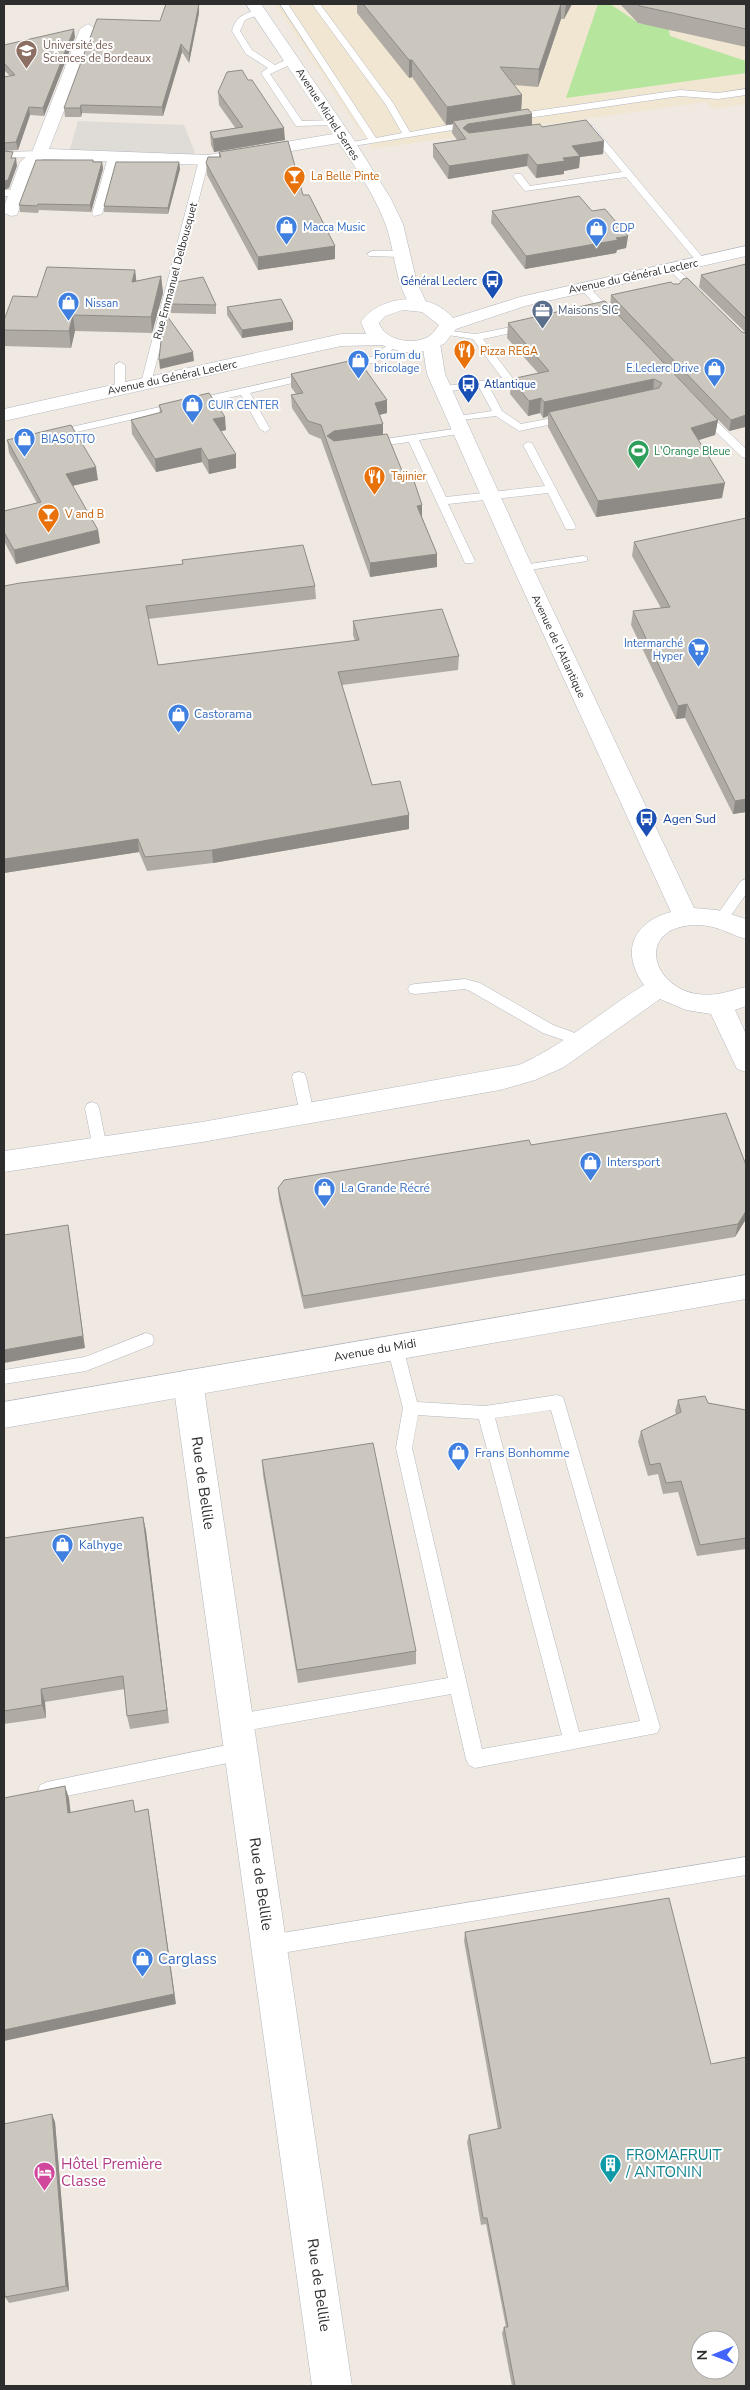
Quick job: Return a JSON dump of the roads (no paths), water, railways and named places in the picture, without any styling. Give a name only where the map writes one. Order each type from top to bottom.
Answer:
[{"type":"street","name":"Avenue Michel Serres","points":[[257,8],[347,141],[389,211],[396,228],[407,287],[428,309],[442,333]]},
{"type":"street","points":[[11,211],[10,193],[28,162],[39,154],[88,29]]},
{"type":"street","points":[[39,154],[204,160],[347,141]]},
{"type":"street","name":"Avenue du Général Leclerc","points":[[4,415],[341,340],[393,343],[442,333],[520,302],[584,287],[669,273],[700,261],[745,253]]},
{"type":"street","points":[[391,307],[407,287]]},
{"type":"street","name":"Avenue du Général Leclerc","points":[[341,340],[370,323],[374,316],[391,307],[428,309],[520,302]]},
{"type":"street","name":"Avenue de l'Atlantique","points":[[370,323],[370,329],[393,343],[440,381]]},
{"type":"street","name":"Avenue de l'Atlantique","points":[[442,333],[440,381],[523,568],[685,916]]},
{"type":"street","points":[[746,930],[722,918],[703,915],[685,916],[667,922],[653,932],[645,945],[643,959],[648,974],[660,987],[688,1001],[720,1004],[746,996]]},
{"type":"street","points":[[4,1162],[100,1148],[500,1080],[526,1073],[555,1060],[629,1006],[660,987]]},
{"type":"street","points":[[720,1004],[746,1062]]},
{"type":"street","name":"Avenue du Midi","points":[[4,1415],[746,1287]]},
{"type":"street","name":"Rue de Bellile","points":[[188,1382],[332,2386]]},
{"type":"lane","points":[[284,4],[374,140]]},
{"type":"lane","points":[[316,4],[390,105],[407,135]]},
{"type":"lane","points":[[257,8],[238,22],[236,31],[248,52],[274,68]]},
{"type":"lane","points":[[293,60],[265,73],[299,124],[335,123]]},
{"type":"lane","points":[[503,119],[680,93],[718,96],[746,92]]},
{"type":"lane","points":[[347,141],[374,140],[484,122]]},
{"type":"lane","points":[[584,124],[588,126],[700,261]]},
{"type":"lane","points":[[4,155],[39,154]]},
{"type":"lane","points":[[97,214],[113,157]]},
{"type":"lane","name":"Rue Emmanuel Delbousquet","points":[[146,383],[204,160]]},
{"type":"lane","points":[[518,176],[528,188],[628,174]]},
{"type":"lane","points":[[372,254],[402,254]]},
{"type":"lane","points":[[669,273],[706,300]]},
{"type":"lane","points":[[584,287],[615,318]]},
{"type":"lane","points":[[442,333],[476,337],[539,324]]},
{"type":"lane","points":[[440,381],[483,384],[509,380],[476,337]]},
{"type":"lane","points":[[42,436],[325,373],[377,358],[393,343]]},
{"type":"lane","points":[[120,365],[120,389]]},
{"type":"lane","points":[[483,384],[498,413],[519,428],[576,416]]},
{"type":"lane","points":[[244,391],[265,429]]},
{"type":"lane","points":[[692,403],[746,455]]},
{"type":"lane","points":[[360,445],[413,438],[498,413]]},
{"type":"lane","points":[[413,438],[469,561]]},
{"type":"lane","points":[[528,445],[570,527]]},
{"type":"lane","points":[[442,501],[552,489]]},
{"type":"lane","points":[[523,568],[583,560]]},
{"type":"lane","points":[[722,918],[746,884]]},
{"type":"lane","points":[[415,990],[464,984],[475,988],[548,1029],[581,1041]]},
{"type":"lane","points":[[299,1077],[307,1113]]},
{"type":"lane","points":[[92,1108],[100,1148]]},
{"type":"lane","points":[[4,1377],[86,1364],[146,1340]]},
{"type":"lane","points":[[395,1347],[411,1408],[404,1448],[474,1759],[652,1727],[557,1402],[485,1413],[411,1408]]},
{"type":"lane","points":[[485,1413],[573,1742]]},
{"type":"lane","points":[[32,1794],[240,1737],[458,1684]]},
{"type":"lane","points":[[270,1945],[746,1866]]},
{"type":"place","name":"Université des Sciences de Bordeaux","points":[[27,70]]},
{"type":"place","name":"La Belle Pinte","points":[[295,195]]},
{"type":"place","name":"Macca Music","points":[[287,246]]},
{"type":"place","name":"CDP","points":[[596,247]]},
{"type":"place","name":"Général Leclerc","points":[[493,300]]},
{"type":"place","name":"Nissan","points":[[69,322]]},
{"type":"place","name":"Maisons SIC","points":[[542,329]]},
{"type":"place","name":"Pizza REGA","points":[[464,370]]},
{"type":"place","name":"Forum du bricolage","points":[[358,380]]},
{"type":"place","name":"E.Leclerc Drive","points":[[715,387]]},
{"type":"place","name":"Atlantique","points":[[468,403]]},
{"type":"place","name":"CUIR CENTER","points":[[192,424]]},
{"type":"place","name":"BIASOTTO","points":[[25,458]]},
{"type":"place","name":"L'Orange Bleue","points":[[638,470]]},
{"type":"place","name":"Tajinier","points":[[375,495]]},
{"type":"place","name":"V and B","points":[[49,533]]},
{"type":"place","name":"Intermarché Hyper","points":[[699,668]]},
{"type":"place","name":"Castorama","points":[[178,733]]},
{"type":"place","name":"Agen Sud","points":[[647,838]]},
{"type":"place","name":"Intersport","points":[[591,1181]]},
{"type":"place","name":"La Grande Récré","points":[[325,1207]]},
{"type":"place","name":"Frans Bonhomme","points":[[459,1472]]},
{"type":"place","name":"Kalhyge","points":[[63,1564]]},
{"type":"place","name":"Carglass","points":[[142,1978]]},
{"type":"place","name":"FROMAFRUIT / ANTONIN","points":[[610,2183]]},
{"type":"place","name":"Hôtel Première Classe","points":[[45,2192]]}]
